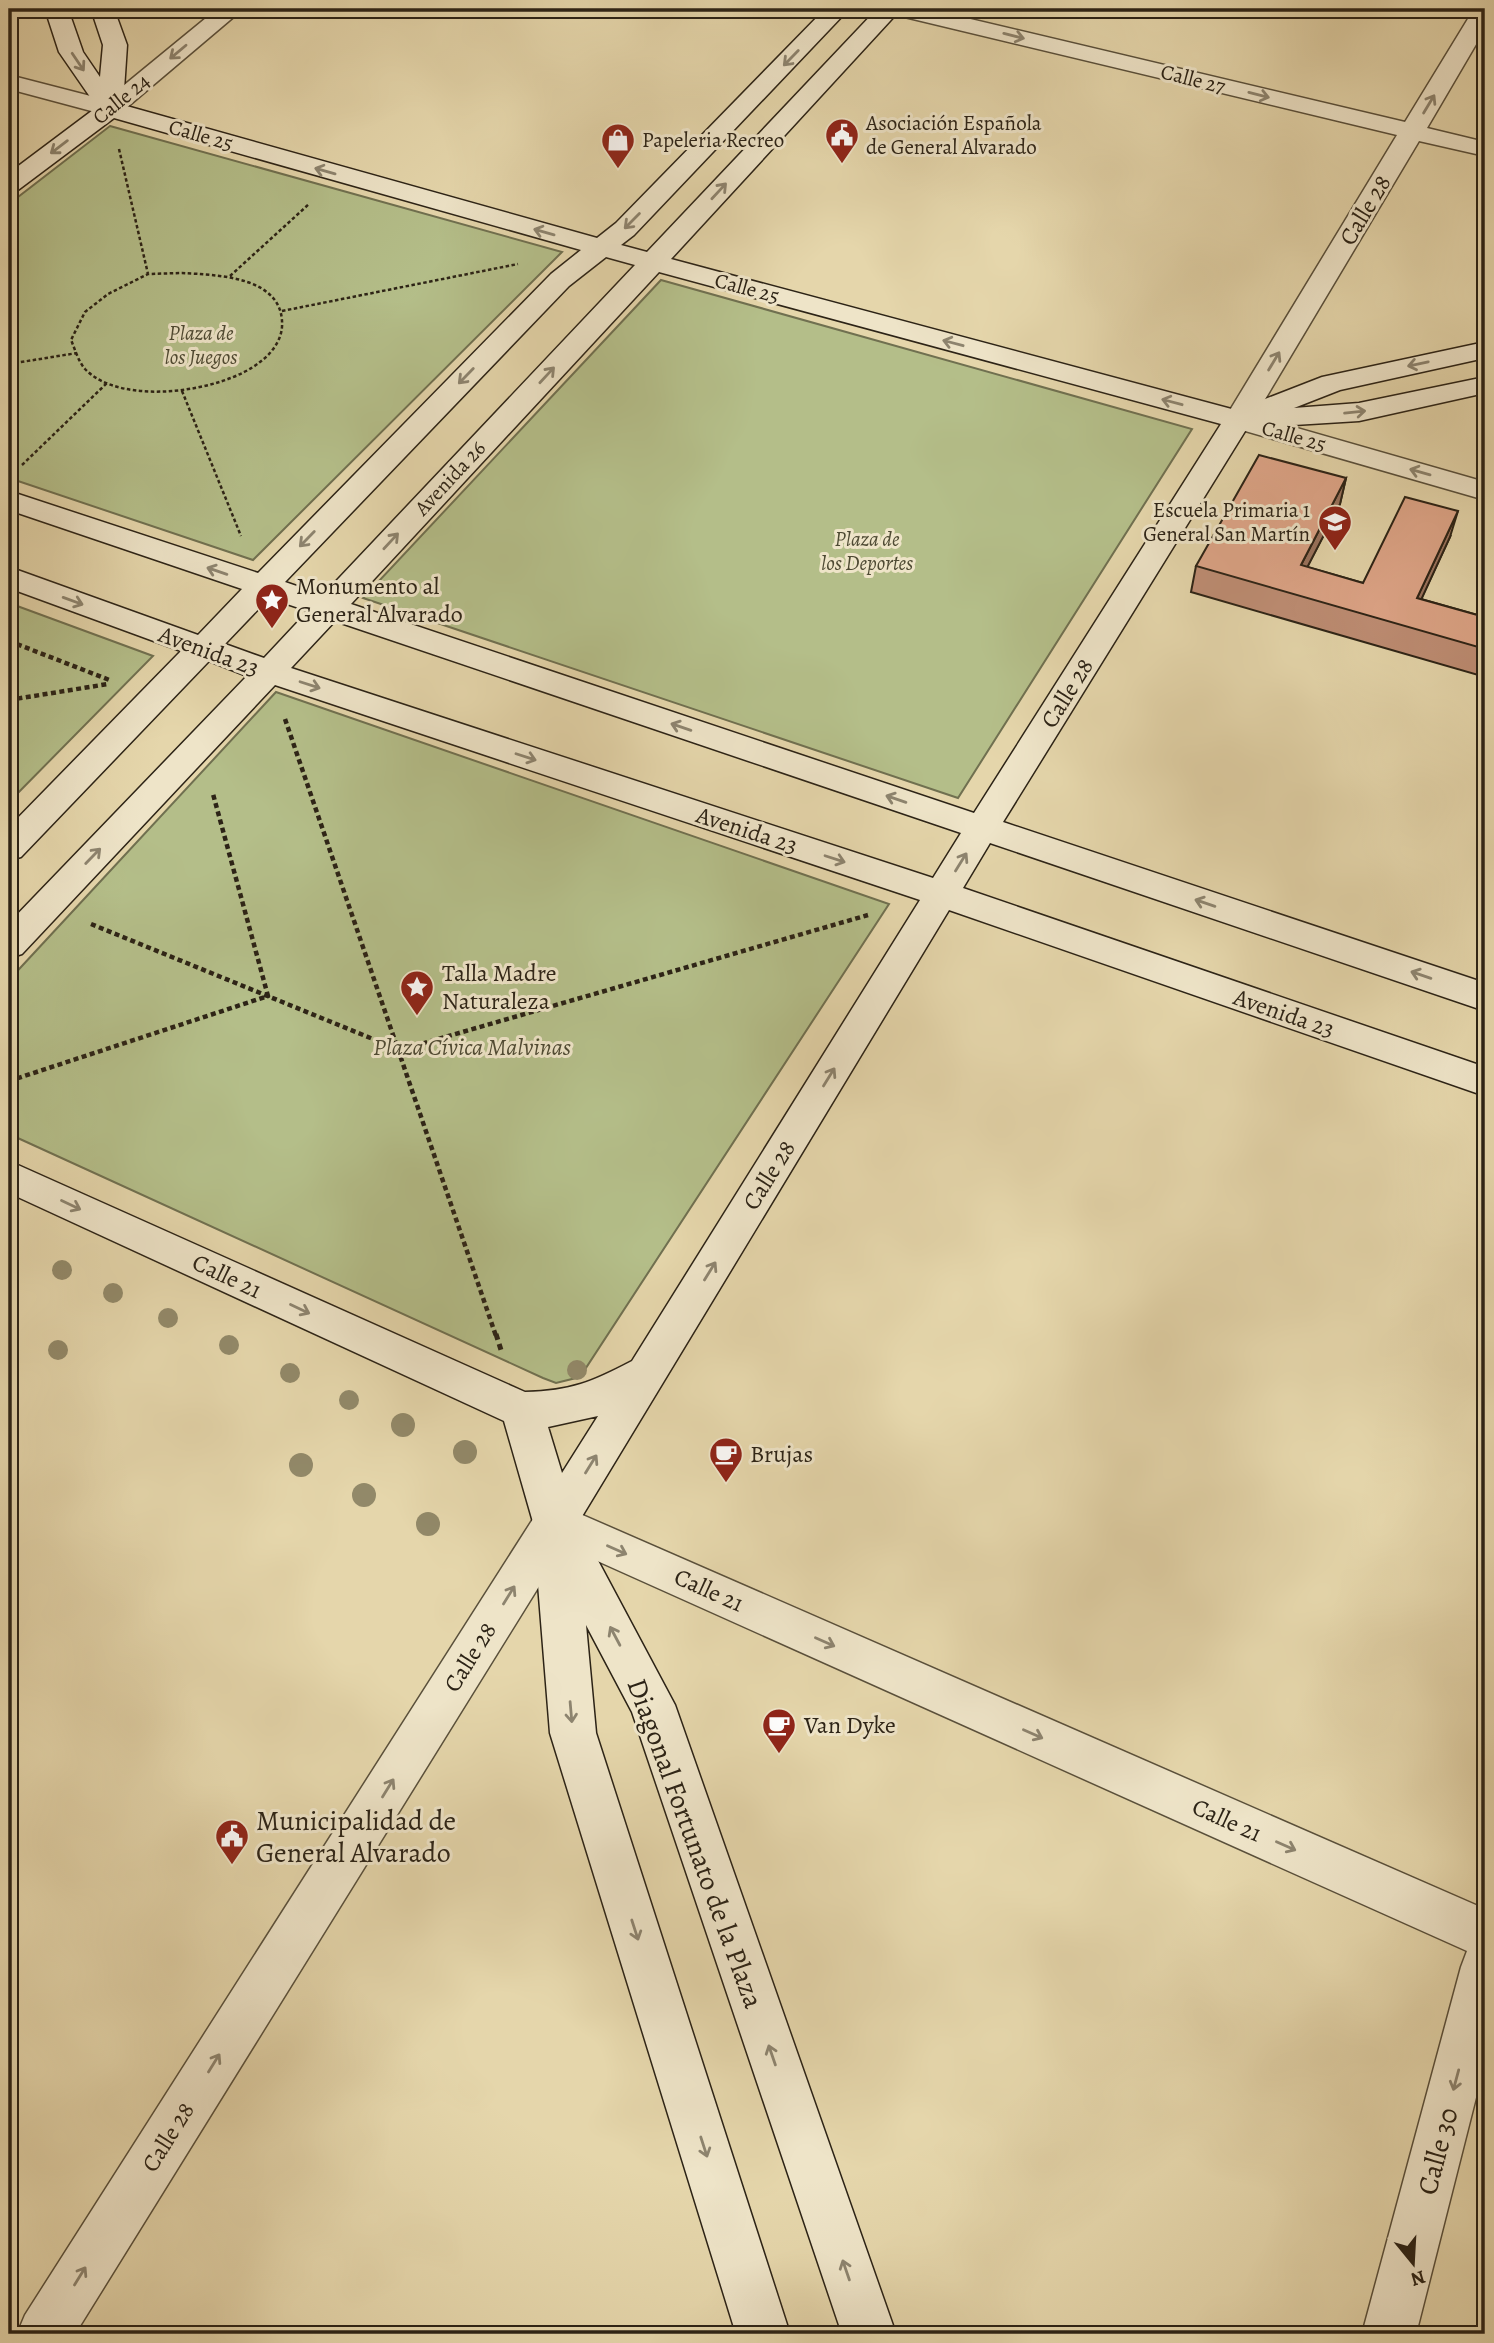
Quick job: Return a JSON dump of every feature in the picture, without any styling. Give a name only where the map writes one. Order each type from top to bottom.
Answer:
[{"type":"main road","points":[[57,9],[71,52],[110,109]]},
{"type":"main road","points":[[103,9],[116,45],[110,109]]},
{"type":"main road","name":"Calle 24","points":[[9,186],[110,109],[231,9]]},
{"type":"main road","points":[[9,848],[200,648],[560,280],[625,229],[838,9]]},
{"type":"main road","name":"Avenida 26","points":[[9,945],[200,746],[890,9]]},
{"type":"main road","name":"Calle 27","points":[[900,9],[1485,149]]},
{"type":"main road","name":"Calle 28","points":[[44,2334],[649,1371],[941,894],[1238,420],[1485,10]]},
{"type":"main road","name":"Calle 25","points":[[9,82],[599,248],[1238,420],[1485,491]]},
{"type":"main road","points":[[1238,420],[1332,383],[1485,350]]},
{"type":"main road","points":[[1238,420],[1359,412],[1485,386]]},
{"type":"main road","points":[[9,500],[1485,997]]},
{"type":"main road","name":"Avenida 23","points":[[9,577],[200,648],[279,660],[941,894],[1485,1082]]},
{"type":"main road","name":"Calle 21","points":[[9,1176],[522,1410]]},
{"type":"main road","points":[[649,1371],[619,1390],[587,1404],[554,1410],[522,1410],[555,1522],[573,1733],[763,2334]]},
{"type":"main road","name":"Calle 21","points":[[555,1522],[1485,1934]]},
{"type":"main road","name":"Diagonal Fortunato de la Plaza","points":[[555,1522],[652,1704],[869,2334]]},
{"type":"main road","name":"Calle 30","points":[[1389,2334],[1485,1967]]},
{"type":"path","points":[[110,109],[148,274]]},
{"type":"path","points":[[229,276],[342,175]]},
{"type":"path","points":[[282,311],[520,264]]},
{"type":"path","points":[[148,274],[229,276],[258,286],[277,302],[282,311],[283,331],[268,355],[243,373],[210,386],[182,391],[145,391],[107,383],[84,368],[71,340],[85,312],[108,294],[148,274]]},
{"type":"path","points":[[9,364],[77,353]]},
{"type":"path","points":[[19,469],[107,383]]},
{"type":"path","points":[[182,391],[261,586]]},
{"type":"path","points":[[9,641],[115,682]]},
{"type":"path","points":[[279,660],[400,1050],[522,1410]]},
{"type":"path","points":[[106,691],[115,682]]},
{"type":"path","points":[[9,700],[115,682]]},
{"type":"path","points":[[200,746],[268,996]]},
{"type":"path","points":[[45,905],[400,1050],[941,894]]},
{"type":"path","points":[[9,1081],[268,996]]},
{"type":"green space","name":"Plaza de los Juegos","points":[[110,126],[562,252],[253,560],[9,478],[9,204]]},
{"type":"green space","name":"Plaza de los Deportes","points":[[661,280],[1192,429],[958,798],[363,598]]},
{"type":"green space","points":[[9,603],[153,656],[9,802]]},
{"type":"green space","name":"Plaza Cívica Malvinas","points":[[276,692],[889,904],[580,1377],[556,1383],[543,1378],[9,1134],[9,980]]},
{"type":"building","points":[[1259,455],[1346,478],[1301,565],[1363,583],[1405,497],[1458,511],[1417,598],[1481,616],[1485,606],[1485,649],[1196,566]]},
{"type":"place","name":"Asociación Española de General Alvarado","points":[[842,165]]},
{"type":"place","name":"Papeleria Recreo","points":[[618,170]]},
{"type":"place","name":"Escuela Primaria 1 General San Martín","points":[[1335,552]]},
{"type":"place","name":"Monumento al General Alvarado","points":[[272,630]]},
{"type":"place","name":"Talla Madre Naturaleza","points":[[417,1017]]},
{"type":"place","name":"Brujas","points":[[726,1484]]},
{"type":"place","name":"Van Dyke","points":[[779,1755]]},
{"type":"place","name":"Municipalidad de General Alvarado","points":[[232,1866]]}]
